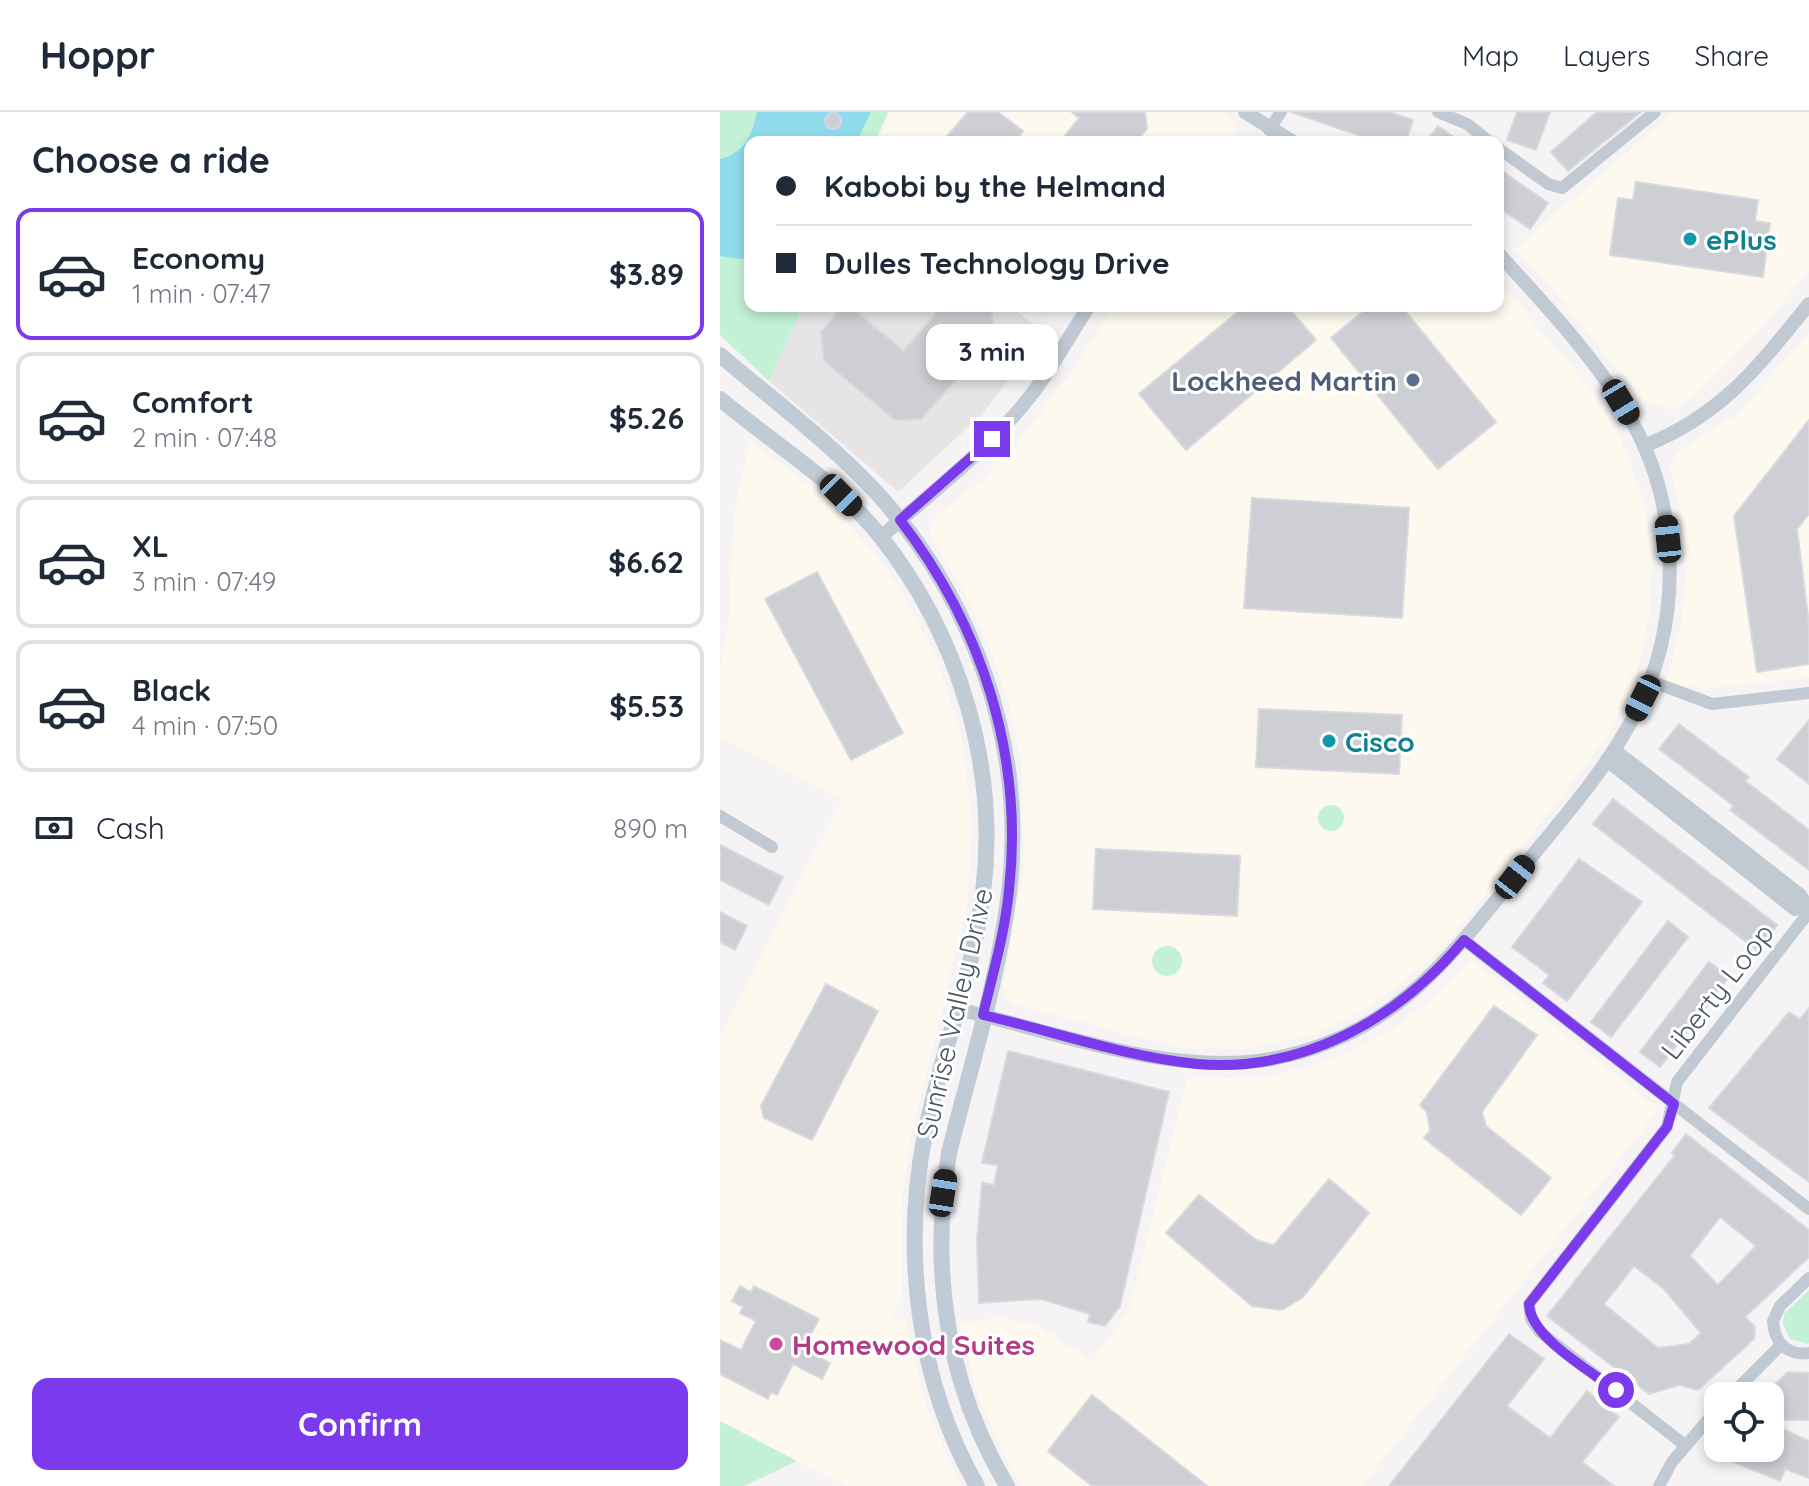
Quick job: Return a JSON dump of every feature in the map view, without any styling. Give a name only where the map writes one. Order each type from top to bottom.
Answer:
[{"type":"main road","name":"Sunrise Valley Drive","points":[[720,355],[727,365],[856,473],[900,520],[933,567],[962,619],[985,675],[1005,749],[1012,819],[1011,869],[1001,941],[949,1153],[943,1193],[940,1268],[958,1375],[983,1442],[1007,1486]]},
{"type":"main road","name":"Sunrise Valley Drive","points":[[720,399],[829,483],[881,537],[928,609],[950,653],[969,713],[982,771],[987,819],[983,891],[958,1009],[925,1132],[917,1185],[915,1258],[925,1345],[937,1392],[977,1486]]},
{"type":"street","points":[[1245,112],[1265,136],[1281,112]]},
{"type":"street","points":[[1438,112],[1467,124],[1482,136]]},
{"type":"street","points":[[1504,152],[1548,184],[1562,188],[1655,112]]},
{"type":"street","points":[[958,1009],[1166,1059],[1216,1065],[1265,1060],[1314,1048],[1374,1021],[1424,985],[1464,940],[1610,755],[1650,681],[1665,626],[1670,557],[1663,504],[1644,446],[1611,388],[1504,260]]},
{"type":"street","points":[[1644,446],[1682,429],[1725,400],[1756,370],[1809,304]]},
{"type":"street","points":[[881,537],[962,469],[1006,424],[1043,379],[1085,312]]},
{"type":"street","points":[[1650,681],[1712,704],[1809,693]]},
{"type":"street","points":[[1610,755],[1800,895],[1808,910]]},
{"type":"street","points":[[720,816],[772,847]]},
{"type":"street","name":"Liberty Loop","points":[[1686,1446],[1540,1332],[1529,1311],[1533,1296],[1667,1127],[1677,1106],[1677,1082],[1808,910]]},
{"type":"street","name":"Liberty Loop","points":[[1464,940],[1677,1106]]},
{"type":"street","points":[[1677,1106],[1809,1209]]},
{"type":"street","points":[[1809,1278],[1776,1311],[1774,1331],[1781,1345],[1789,1351],[1809,1353]]},
{"type":"street","points":[[1744,1382],[1781,1345]]},
{"type":"street","points":[[1659,1486],[1672,1462],[1704,1425]]},
{"type":"shaded area","points":[[890,112],[1224,112],[1236,125],[1238,136],[880,136]]},
{"type":"shaded area","points":[[1674,112],[1809,112],[1809,271],[1761,328],[1697,394],[1672,410],[1641,399],[1547,282],[1515,249]]},
{"type":"shaded area","points":[[1504,288],[1585,382],[1620,438],[1644,501],[1652,559],[1649,618],[1635,683],[1608,736],[1452,937],[1423,966],[1371,1006],[1313,1035],[1243,1049],[1177,1047],[1016,1005],[1005,995],[1003,985],[1024,866],[1021,760],[1008,703],[989,647],[962,588],[931,537],[929,527],[934,517],[980,481],[1021,438],[1072,371],[1110,312],[1504,312]]},
{"type":"shaded area","points":[[800,312],[1017,312],[1044,331],[983,413],[898,492],[769,381]]},
{"type":"shaded area","points":[[1809,333],[1809,678],[1709,688],[1666,684],[1681,628],[1686,571],[1680,506],[1670,468],[1677,453],[1740,412]]},
{"type":"shaded area","points":[[749,441],[816,490],[873,551],[898,585],[937,659],[962,739],[972,823],[967,906],[910,1141],[901,1209],[902,1299],[892,1315],[894,1320],[905,1319],[925,1403],[960,1486],[846,1486],[720,1422],[720,1037],[842,799],[720,737],[720,670],[729,616],[734,515]]},
{"type":"shaded area","points":[[1471,959],[1659,1109],[1362,1486],[1023,1486],[1011,1468],[978,1396],[959,1323],[1000,1318],[1037,1325],[1092,1361],[1128,1312],[1187,1079],[1267,1077],[1334,1059],[1395,1028],[1422,1007]]},
{"type":"green space","points":[[720,112],[888,112],[878,136],[744,136],[744,312],[800,312],[769,381],[720,335]]},
{"type":"green space","points":[[1331,805],[1340,809],[1344,818],[1340,827],[1331,831],[1322,827],[1318,818],[1322,809]]},
{"type":"green space","points":[[1167,946],[1178,950],[1182,961],[1178,972],[1167,976],[1156,972],[1152,961],[1156,950]]},
{"type":"green space","points":[[1809,1290],[1808,1344],[1790,1339],[1783,1324],[1784,1314]]},
{"type":"green space","points":[[720,1421],[797,1461],[744,1486],[720,1486]]},
{"type":"water","points":[[757,112],[871,112],[859,136],[749,136]]},
{"type":"water","points":[[744,144],[742,259],[720,256],[720,159]]},
{"type":"building","points":[[968,112],[998,112],[1023,131],[1019,136],[947,136]]},
{"type":"building","points":[[1072,112],[1145,112],[1147,129],[1141,136],[1065,136],[1079,118]]},
{"type":"building","points":[[1291,112],[1389,112],[1413,120],[1408,136],[1361,136]]},
{"type":"building","points":[[1517,112],[1550,112],[1536,150],[1507,140]]},
{"type":"building","points":[[1597,112],[1641,112],[1568,171],[1551,152]]},
{"type":"building","points":[[833,113],[839,115],[839,127],[833,129],[827,127],[825,121],[827,115]]},
{"type":"building","points":[[1438,126],[1452,136],[1430,136]]},
{"type":"building","points":[[1504,172],[1548,203],[1530,229],[1504,211]]},
{"type":"building","name":"ePlus","points":[[1636,182],[1758,200],[1755,221],[1770,223],[1763,277],[1610,255],[1618,198],[1633,200]]},
{"type":"building","points":[[838,312],[856,312],[904,351],[937,312],[992,312],[995,336],[921,419],[895,420],[824,361],[821,332]]},
{"type":"building","points":[[1238,312],[1292,312],[1316,340],[1186,450],[1139,394]]},
{"type":"building","name":"Lockheed Martin","points":[[1363,312],[1406,312],[1496,422],[1438,469],[1331,338]]},
{"type":"building","points":[[1809,420],[1809,514],[1797,529],[1809,624],[1809,664],[1757,672],[1734,516]]},
{"type":"building","points":[[1252,498],[1409,508],[1402,618],[1244,608]]},
{"type":"building","points":[[817,572],[903,733],[851,760],[765,599]]},
{"type":"building","name":"Cisco","points":[[1259,709],[1402,715],[1399,774],[1256,767]]},
{"type":"building","points":[[1809,720],[1809,784],[1777,759]]},
{"type":"building","points":[[1679,724],[1749,777],[1745,781],[1809,830],[1809,870],[1730,810],[1734,806],[1659,749]]},
{"type":"building","points":[[1613,799],[1777,925],[1758,951],[1593,824]]},
{"type":"building","points":[[720,845],[783,877],[769,905],[720,880]]},
{"type":"building","points":[[1096,849],[1240,856],[1237,916],[1093,909]]},
{"type":"building","points":[[1579,859],[1642,902],[1567,1001],[1543,983],[1549,975],[1512,947]]},
{"type":"building","points":[[720,912],[747,926],[735,950],[720,942]]},
{"type":"building","points":[[1668,921],[1688,937],[1611,1037],[1591,1022]]},
{"type":"building","points":[[1709,962],[1729,977],[1660,1067],[1640,1052]]},
{"type":"building","points":[[826,984],[878,1011],[812,1140],[764,1118],[761,1106]]},
{"type":"building","points":[[1494,1006],[1537,1035],[1482,1112],[1486,1126],[1551,1178],[1521,1215],[1424,1138],[1430,1131],[1427,1112],[1420,1105]]},
{"type":"building","points":[[1809,1008],[1809,1182],[1709,1108],[1789,1012],[1800,1019]]},
{"type":"building","points":[[1008,1051],[1169,1092],[1120,1306],[1105,1326],[1088,1322],[1090,1314],[1041,1299],[979,1303],[977,1241],[982,1183],[994,1185],[998,1165],[982,1163]]},
{"type":"building","points":[[1686,1134],[1809,1230],[1809,1257],[1745,1317],[1755,1327],[1754,1339],[1698,1390],[1679,1385],[1649,1394],[1547,1316],[1675,1155],[1672,1153]],"holes":[[[1720,1217],[1756,1246],[1718,1285],[1690,1256]],[[1634,1266],[1664,1289],[1701,1333],[1689,1344],[1658,1348],[1604,1304]]]},
{"type":"building","points":[[1329,1179],[1369,1213],[1303,1297],[1282,1310],[1252,1306],[1166,1233],[1199,1195],[1256,1240],[1274,1245]]},
{"type":"building","name":"Homewood Suites","points":[[740,1286],[751,1292],[754,1286],[819,1319],[803,1349],[830,1363],[822,1379],[793,1364],[777,1395],[771,1392],[768,1399],[720,1374],[720,1340],[741,1350],[756,1321],[740,1313],[743,1307],[732,1301]]},
{"type":"building","points":[[1509,1334],[1544,1359],[1507,1406],[1550,1438],[1587,1391],[1619,1417],[1582,1462],[1614,1486],[1389,1486]]},
{"type":"building","points":[[1788,1372],[1809,1373],[1809,1420],[1784,1420],[1784,1382],[1777,1382]]},
{"type":"building","points":[[1092,1395],[1207,1486],[1092,1486],[1048,1451]]},
{"type":"building","points":[[1784,1429],[1809,1441],[1809,1478],[1785,1469],[1780,1481],[1733,1462],[1784,1462]]},
{"type":"place","name":"ePlus","points":[[1690,239]]},
{"type":"place","name":"Lockheed Martin","points":[[1413,380]]},
{"type":"place","name":"Cisco","points":[[1329,741]]},
{"type":"place","name":"Homewood Suites","points":[[776,1344]]},
{"type":"route","points":[[992,439],[962,469],[900,520],[920,546],[958,609],[985,675],[1005,749],[1012,819],[1011,869],[1001,941],[983,1015],[1166,1059],[1216,1065],[1256,1062],[1314,1048],[1374,1021],[1424,985],[1464,940],[1674,1104],[1667,1127],[1529,1304],[1531,1319],[1540,1332],[1616,1390]]}]
